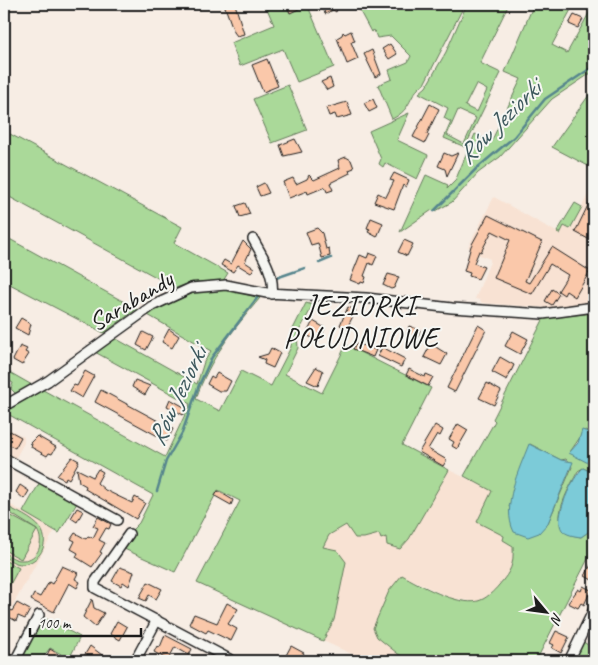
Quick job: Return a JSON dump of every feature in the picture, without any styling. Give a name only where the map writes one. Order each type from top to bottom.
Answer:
[{"type":"street","points":[[253,239],[267,265],[273,284],[272,294]]},
{"type":"street","name":"Sarabandy","points":[[4,406],[48,381],[152,306],[191,288],[226,285],[272,294],[366,298],[452,308],[536,313],[594,307]]},
{"type":"street","points":[[4,458],[117,520]]},
{"type":"street","points":[[129,534],[95,582],[95,588],[233,661]]},
{"type":"street","points":[[569,661],[594,609]]},
{"type":"street","points":[[15,661],[39,615]]},
{"type":"street","points":[[135,661],[157,620]]},
{"type":"shaded area","points":[[594,182],[594,301],[550,308],[482,303],[480,300],[475,299],[490,259],[477,254],[477,251],[468,247],[494,197],[560,234],[564,226],[571,229]]},
{"type":"shaded area","points":[[4,426],[24,437],[24,443],[15,459],[4,453]]},
{"type":"shaded area","points":[[449,470],[493,491],[503,540],[513,546],[514,562],[507,575],[485,599],[477,602],[450,598],[402,575],[385,599],[384,608],[373,628],[377,637],[407,661],[367,661],[323,641],[334,620],[346,563],[322,547],[329,535],[346,525],[364,538],[379,534],[387,537],[386,542],[416,526]]},
{"type":"shaded area","points":[[4,501],[55,530],[4,621]]},
{"type":"green space","points":[[265,4],[307,4],[334,67],[297,82],[283,49],[240,66],[231,43],[274,25]]},
{"type":"green space","points":[[356,4],[465,4],[424,84],[415,93],[404,110],[392,119],[378,85],[392,79],[389,70],[408,62],[411,56],[391,36],[377,38],[374,30],[371,32]]},
{"type":"green space","points":[[467,4],[509,4],[480,63],[501,73],[465,147],[444,138],[451,122],[444,118],[448,108],[419,93],[426,87],[446,52]],"holes":[[[476,84],[487,90],[477,112],[465,106]],[[458,110],[476,118],[464,144],[447,135]]]},
{"type":"green space","points":[[534,4],[574,4],[552,45],[567,53],[594,4],[594,71],[552,99],[500,157],[478,173],[452,202],[434,212],[432,210],[400,232],[426,175],[448,185],[447,189],[455,181],[475,134],[489,141],[492,140],[521,79],[505,72]]},
{"type":"green space","points":[[288,85],[307,130],[272,143],[253,99]]},
{"type":"green space","points":[[594,88],[594,169],[552,147]]},
{"type":"green space","points":[[409,113],[397,140],[428,155],[417,179],[385,163],[383,167],[379,164],[381,159],[369,131]]},
{"type":"green space","points":[[10,134],[182,227],[174,243],[228,273],[223,281],[192,282],[176,288],[4,194],[4,145]]},
{"type":"green space","points":[[575,203],[582,207],[570,229],[564,226],[560,234],[557,232]]},
{"type":"green space","points":[[4,236],[137,309],[104,333],[4,281]]},
{"type":"green space","points":[[211,289],[230,290],[260,298],[232,333],[215,358],[201,384],[196,399],[220,411],[241,371],[271,386],[291,347],[291,333],[306,303],[313,305],[297,335],[298,348],[285,374],[322,393],[346,345],[431,388],[402,445],[449,470],[409,539],[400,549],[387,545],[386,537],[381,539],[379,534],[355,538],[346,525],[329,535],[323,547],[337,550],[346,562],[334,620],[323,641],[197,583],[240,501],[218,490],[175,572],[122,548],[133,532],[131,531],[139,523],[153,495],[4,412],[43,390],[165,457],[190,404],[93,351],[113,337],[197,384],[204,362],[211,351],[146,314],[198,291]]},
{"type":"green space","points":[[594,313],[594,434],[585,430],[570,452],[594,466],[594,473],[583,468],[578,471],[568,489],[560,519],[563,528],[569,534],[581,537],[594,528],[594,547],[536,661],[407,661],[377,637],[373,628],[389,591],[402,575],[439,594],[469,602],[481,600],[495,590],[511,567],[513,546],[503,540],[504,536],[477,522],[492,491],[464,476],[495,421],[493,419],[544,318]],"holes":[[[530,444],[561,460],[566,459],[572,467],[548,523],[509,507],[519,472]]]},
{"type":"green space","points":[[4,369],[32,385],[16,394],[11,389],[13,383],[4,378]]},
{"type":"green space","points":[[40,482],[77,503],[59,533],[23,512]]},
{"type":"green space","points":[[4,505],[33,521],[44,534],[42,551],[34,560],[28,563],[15,563],[4,557],[4,553],[20,560],[33,557],[39,550],[40,545],[37,530],[4,509]]},
{"type":"green space","points":[[4,512],[37,530],[21,559],[4,550]]},
{"type":"green space","points":[[4,560],[19,568],[8,588],[4,585]]},
{"type":"green space","points":[[41,616],[80,637],[68,661],[57,661],[61,654],[50,648],[40,661],[30,660],[22,654]]},
{"type":"green space","points":[[582,641],[594,649],[594,661],[572,661]]},
{"type":"water","points":[[582,430],[594,434],[594,466],[569,453],[578,443]]},
{"type":"water","points":[[529,444],[561,460],[573,462],[548,523],[539,533],[528,537],[514,532],[509,511],[516,476]]},
{"type":"water","points":[[583,468],[594,473],[594,528],[581,537],[570,535],[562,530],[560,516],[565,498],[574,479]]},
{"type":"building","points":[[227,4],[235,4],[244,34],[237,36],[234,32],[225,7]]},
{"type":"building","points":[[286,4],[299,4],[301,8],[290,13]]},
{"type":"building","points":[[326,4],[339,4],[336,12],[333,10],[325,14],[323,7]]},
{"type":"building","points":[[574,15],[583,19],[578,28],[569,24]]},
{"type":"building","points":[[351,31],[355,41],[351,42],[358,59],[347,64],[337,38],[343,32],[345,34]]},
{"type":"building","points":[[390,44],[397,54],[389,59],[382,49]]},
{"type":"building","points":[[372,50],[381,74],[375,77],[364,54]]},
{"type":"building","points":[[267,59],[278,86],[263,92],[252,65]]},
{"type":"building","points":[[330,78],[333,87],[327,90],[321,82]]},
{"type":"building","points":[[373,99],[377,108],[369,112],[364,103]]},
{"type":"building","points":[[347,102],[352,115],[337,119],[335,114],[329,116],[326,108]]},
{"type":"building","points":[[430,104],[439,109],[427,134],[429,135],[425,143],[413,137]]},
{"type":"building","points":[[295,139],[302,152],[284,156],[280,145]]},
{"type":"building","points":[[444,153],[451,156],[458,153],[447,176],[445,169],[438,166]]},
{"type":"building","points":[[346,157],[351,160],[354,168],[349,170],[350,173],[330,183],[333,190],[327,192],[325,187],[308,194],[307,191],[289,198],[283,182],[293,178],[296,184],[307,179],[309,175],[314,180],[340,168],[338,160]]},
{"type":"building","points":[[394,173],[409,180],[406,187],[403,185],[394,209],[374,202],[378,193],[386,197],[394,181],[390,180]]},
{"type":"building","points":[[264,183],[269,193],[260,196],[256,187]]},
{"type":"building","points":[[594,193],[594,242],[575,232]]},
{"type":"building","points":[[245,203],[250,214],[240,217],[236,206]]},
{"type":"building","points":[[488,215],[542,242],[525,281],[529,283],[552,247],[590,271],[575,297],[566,291],[564,295],[558,291],[568,275],[550,264],[532,294],[494,278],[510,240],[492,231],[481,252],[479,251],[474,263],[484,267],[478,279],[469,276],[470,273],[464,271],[471,246]]},
{"type":"building","points":[[371,218],[383,223],[377,237],[368,232],[370,229],[367,228]]},
{"type":"building","points":[[317,228],[322,233],[326,249],[329,248],[330,256],[322,258],[318,243],[311,245],[306,232]]},
{"type":"building","points":[[404,240],[413,244],[407,256],[398,252]]},
{"type":"building","points":[[243,241],[251,249],[245,262],[254,268],[251,273],[238,265],[233,272],[221,265],[224,260],[231,264]]},
{"type":"building","points":[[369,253],[377,256],[373,265],[369,263],[364,276],[366,277],[364,283],[361,282],[360,284],[350,280],[360,255],[367,258]]},
{"type":"building","points":[[388,274],[399,277],[394,288],[391,289],[383,285]]},
{"type":"building","points":[[552,289],[559,294],[552,305],[545,301]]},
{"type":"building","points":[[348,307],[356,310],[347,328],[340,325]]},
{"type":"building","points":[[21,318],[31,324],[28,335],[15,328]]},
{"type":"building","points":[[313,321],[325,328],[319,341],[306,335]]},
{"type":"building","points":[[478,325],[486,330],[455,392],[447,388]]},
{"type":"building","points":[[409,326],[420,330],[417,340],[406,337]]},
{"type":"building","points":[[169,329],[179,336],[172,348],[162,342]]},
{"type":"building","points":[[513,331],[528,339],[520,354],[505,346]]},
{"type":"building","points":[[143,332],[153,337],[146,350],[137,345]]},
{"type":"building","points":[[356,343],[376,350],[373,357],[353,349]]},
{"type":"building","points":[[431,344],[447,354],[441,365],[424,357]]},
{"type":"building","points":[[20,346],[27,349],[25,352],[29,354],[22,365],[13,360]]},
{"type":"building","points":[[382,347],[405,359],[401,367],[378,356]]},
{"type":"building","points":[[271,348],[280,353],[273,368],[264,364],[265,360],[258,357],[268,354]]},
{"type":"building","points":[[500,357],[514,365],[507,380],[492,372]]},
{"type":"building","points":[[316,367],[323,371],[318,386],[307,381]]},
{"type":"building","points":[[409,369],[425,377],[426,374],[433,377],[428,386],[406,375]]},
{"type":"building","points":[[85,371],[94,376],[82,398],[70,391],[74,385],[77,386]]},
{"type":"building","points":[[217,373],[231,381],[226,391],[219,391],[207,384],[211,376],[214,378]]},
{"type":"building","points":[[135,380],[150,386],[145,395],[132,387]]},
{"type":"building","points":[[487,383],[501,391],[494,405],[479,398]]},
{"type":"building","points":[[101,390],[173,429],[167,441],[95,402]]},
{"type":"building","points":[[170,399],[186,408],[183,415],[167,406]]},
{"type":"building","points":[[458,424],[468,430],[457,449],[452,446],[454,442],[449,439]]},
{"type":"building","points":[[435,425],[443,430],[440,436],[437,434],[428,449],[447,460],[443,466],[419,452]]},
{"type":"building","points":[[10,431],[21,437],[15,448],[4,442]]},
{"type":"building","points":[[37,436],[56,447],[52,454],[49,453],[47,456],[31,447],[32,444],[30,443]]},
{"type":"building","points":[[72,457],[79,461],[69,479],[66,477],[65,480],[57,476]]},
{"type":"building","points":[[77,469],[93,477],[98,469],[103,472],[97,483],[105,490],[132,503],[135,497],[145,503],[136,519],[85,489],[86,486],[79,482]]},
{"type":"building","points":[[20,485],[29,491],[24,499],[16,492]]},
{"type":"building","points":[[218,491],[233,500],[231,505],[215,496]]},
{"type":"building","points":[[77,508],[83,511],[77,522],[71,518]]},
{"type":"building","points":[[98,517],[111,524],[109,529],[106,528],[99,540],[105,543],[100,552],[102,553],[92,567],[76,557],[78,553],[71,549],[75,541],[71,539],[75,533],[86,539],[88,536],[93,538],[98,528],[93,526]]},
{"type":"building","points":[[594,559],[594,576],[592,580],[585,576]]},
{"type":"building","points":[[62,566],[78,573],[75,579],[80,582],[77,588],[69,583],[54,612],[31,600],[34,594],[40,597],[49,582],[52,584]]},
{"type":"building","points":[[120,567],[134,572],[129,586],[123,582],[121,586],[112,581]]},
{"type":"building","points":[[148,582],[162,589],[156,599],[149,595],[146,601],[139,598]]},
{"type":"building","points":[[583,586],[591,590],[584,605],[581,603],[578,608],[568,603],[578,589],[581,591]]},
{"type":"building","points":[[92,599],[94,608],[104,613],[95,627],[83,617]]},
{"type":"building","points":[[17,603],[30,610],[25,619],[18,616],[16,621],[4,614],[4,606],[12,611]]},
{"type":"building","points":[[227,603],[238,609],[228,624],[237,629],[231,641],[208,630],[206,633],[189,624],[194,614],[217,623]]},
{"type":"building","points":[[117,621],[127,627],[120,640],[110,634]]},
{"type":"building","points":[[556,631],[569,637],[561,653],[552,648],[554,645],[550,643]]},
{"type":"building","points":[[165,635],[192,649],[189,655],[175,647],[168,660],[154,652],[157,646],[160,647]]},
{"type":"building","points":[[90,646],[102,655],[114,661],[81,661]]},
{"type":"building","points":[[291,646],[304,653],[300,661],[283,661]]},
{"type":"building","points":[[50,649],[58,654],[54,661],[45,659]]},
{"type":"waterway","name":"Rów Jeziorki","points":[[434,211],[477,168],[514,137],[545,99],[594,66]]},
{"type":"waterway","points":[[319,263],[331,258]]},
{"type":"waterway","name":"Rów Jeziorki","points":[[276,278],[305,268]]},
{"type":"waterway","name":"Rów Jeziorki","points":[[157,491],[166,461],[182,433],[199,385],[212,357],[257,298]]},
{"type":"district","name":"JEZIORKI POŁUDNIOWE","points":[[361,321]]}]
